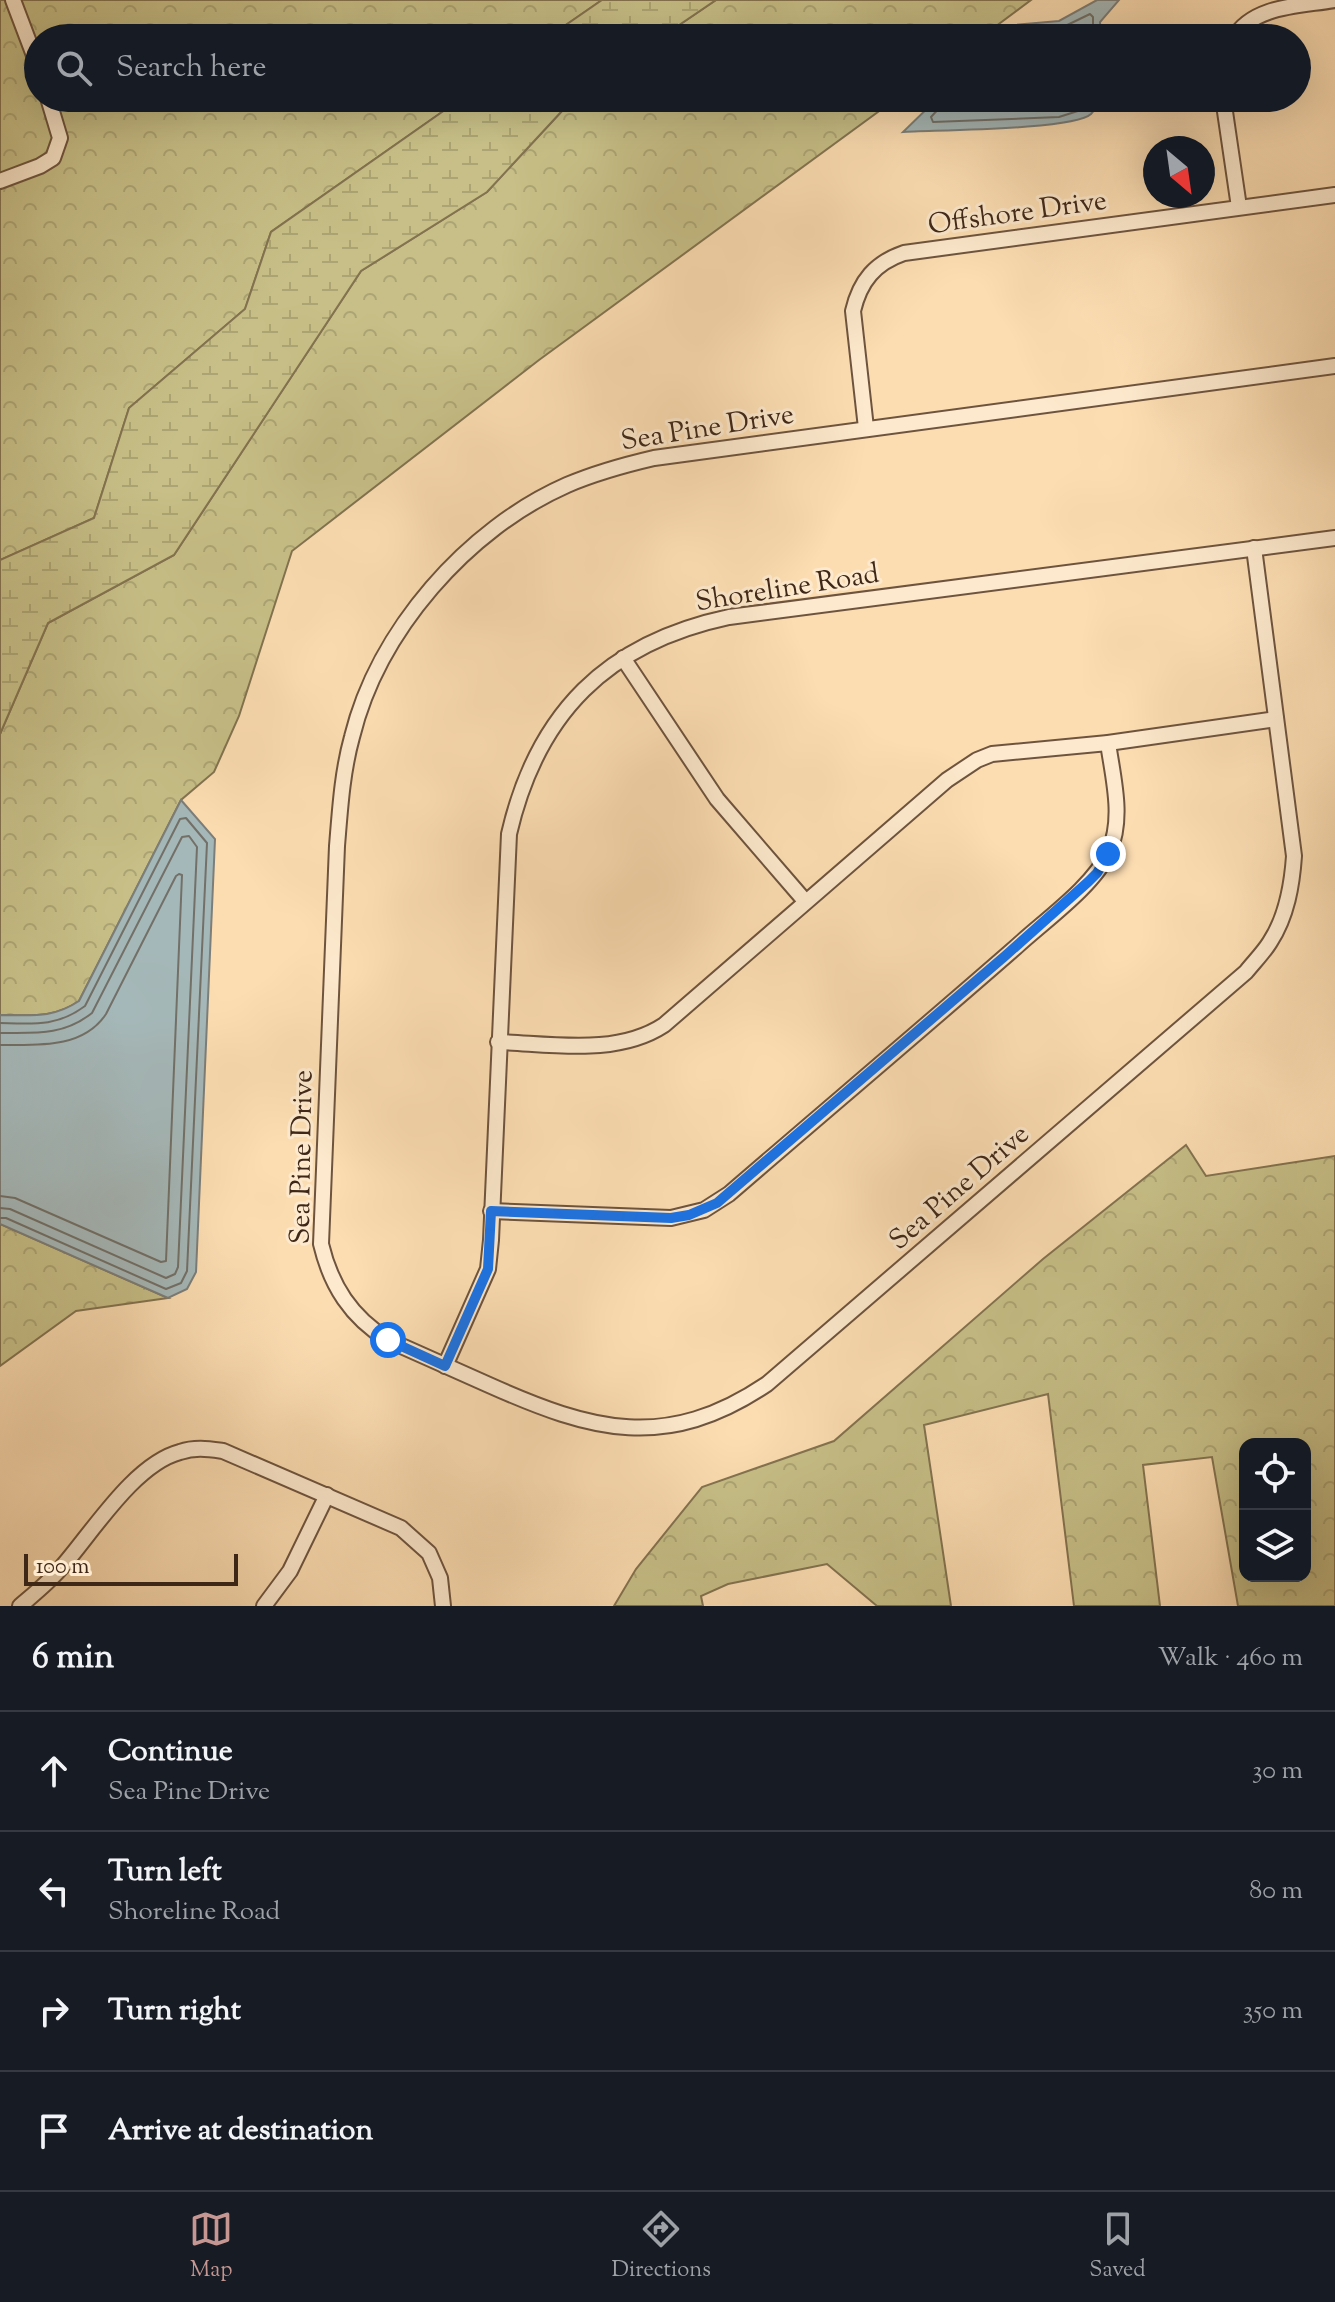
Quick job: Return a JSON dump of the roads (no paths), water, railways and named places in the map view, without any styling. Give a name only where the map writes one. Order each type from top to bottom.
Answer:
[{"type":"street","points":[[13,0],[24,29]]},
{"type":"street","points":[[1244,24],[1258,15],[1335,0]]},
{"type":"street","points":[[0,181],[53,158],[60,138],[52,112]]},
{"type":"street","points":[[1225,112],[1239,207]]},
{"type":"street","name":"Offshore Drive","points":[[866,428],[853,311],[866,277],[890,258],[904,253],[1335,195]]},
{"type":"street","name":"Sea Pine Drive","points":[[1254,548],[1294,856],[1293,879],[1271,941],[1246,972],[767,1384],[734,1405],[684,1423],[655,1428],[629,1428],[575,1419],[543,1410],[388,1340],[360,1320],[336,1288],[321,1244],[341,791],[352,735],[380,662],[402,625],[456,561],[523,509],[564,487],[607,470],[654,458],[1335,366]]},
{"type":"street","name":"Shoreline Road","points":[[445,1366],[488,1269],[509,834],[516,802],[530,766],[560,716],[589,684],[623,658],[678,630],[729,617],[1335,538]]},
{"type":"street","points":[[623,658],[717,799],[805,901]]},
{"type":"street","points":[[498,1042],[617,1045],[650,1034],[947,780],[977,760],[1008,752],[1108,743],[1276,719]]},
{"type":"street","points":[[491,1211],[671,1218],[704,1210],[729,1194],[1097,873],[1108,854],[1116,827],[1117,811],[1108,743]]},
{"type":"street","points":[[20,1606],[60,1570],[148,1467],[179,1452],[201,1448],[223,1451],[401,1528],[429,1553],[440,1578],[443,1606]]},
{"type":"street","points":[[264,1606],[290,1571],[327,1495]]},
{"type":"water","points":[[1097,0],[1119,0],[1100,24],[1025,24],[1059,21]]},
{"type":"water","points":[[924,112],[1092,112],[1079,119],[1059,123],[903,132]]},
{"type":"water","points":[[181,800],[215,839],[196,1272],[187,1289],[168,1298],[0,1224],[0,1015],[50,1013],[79,1001]]}]
